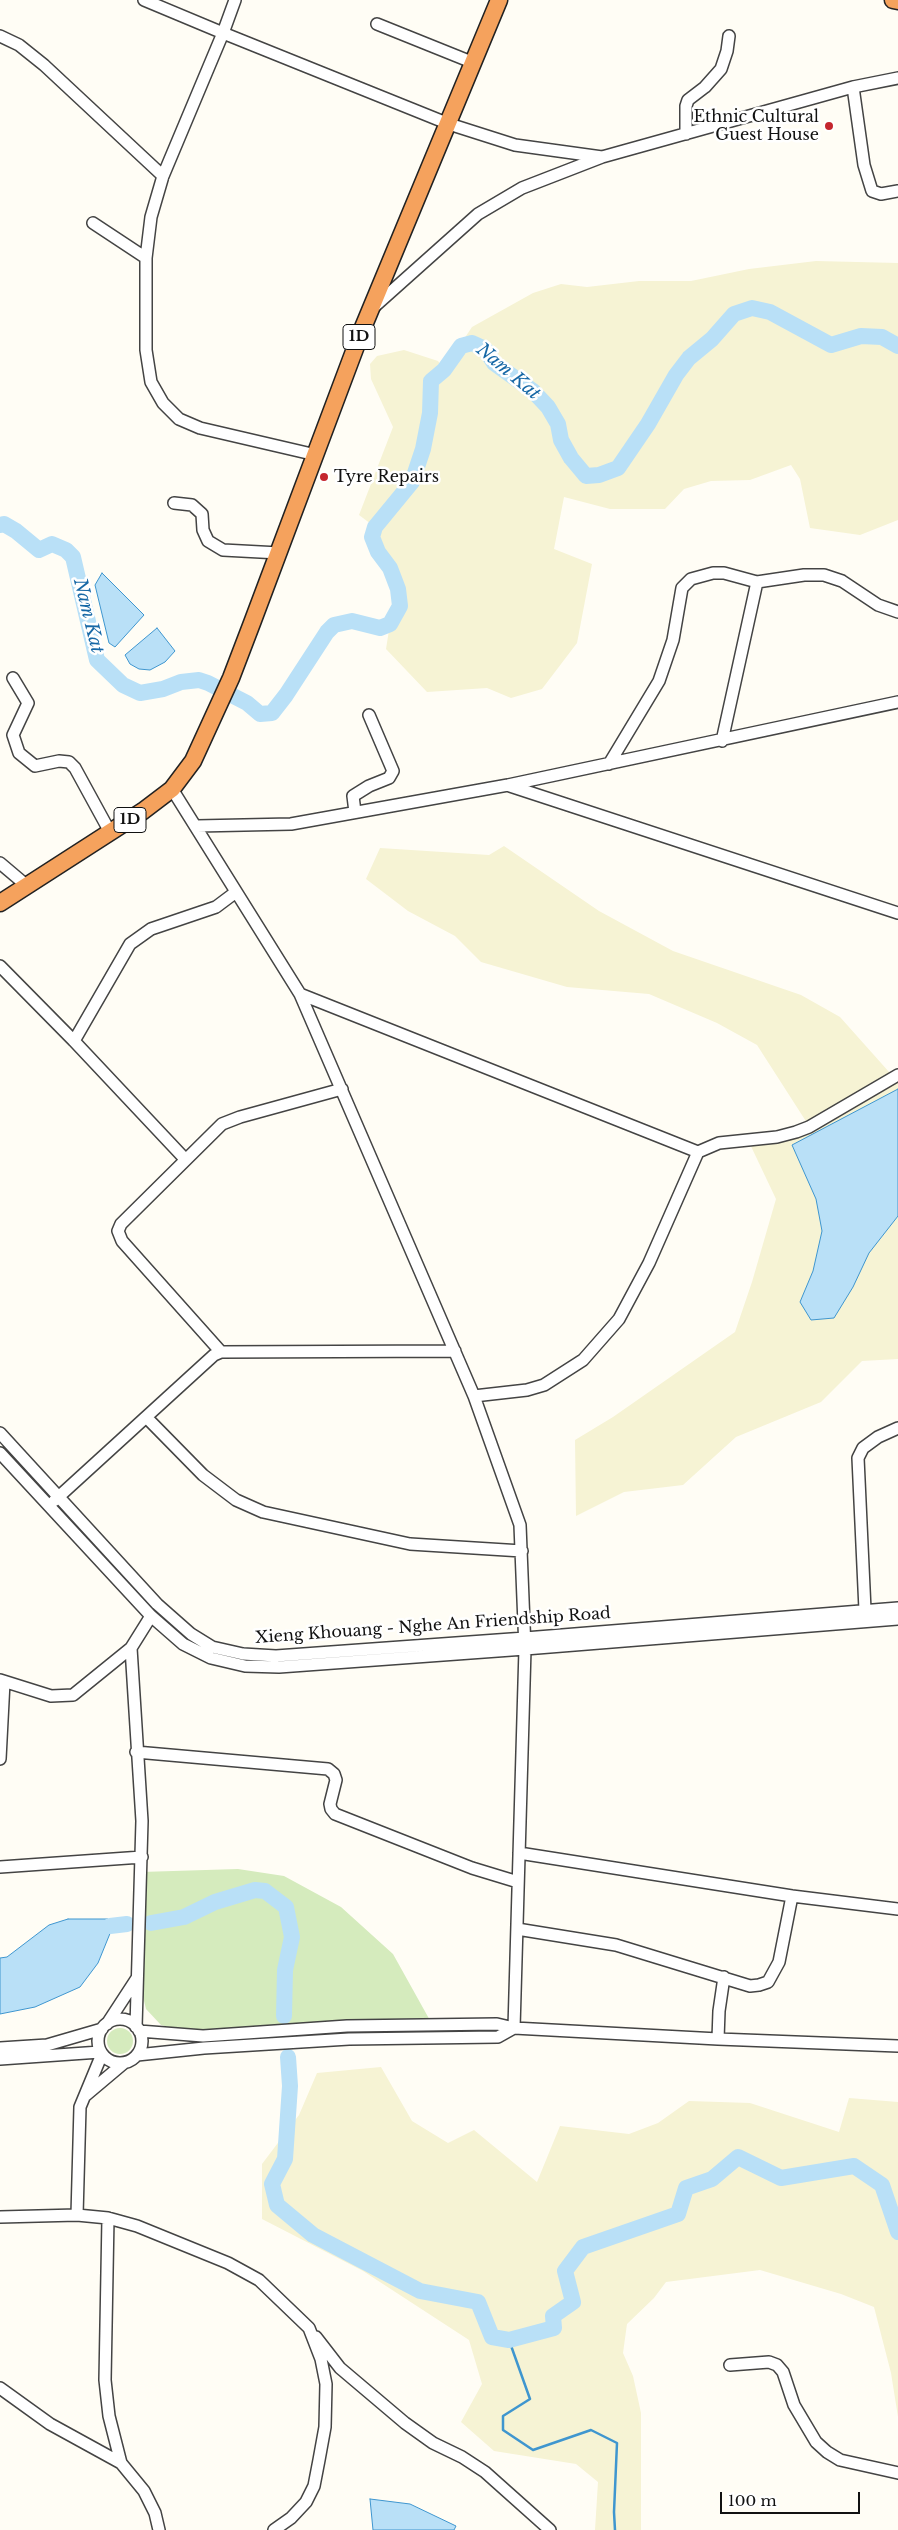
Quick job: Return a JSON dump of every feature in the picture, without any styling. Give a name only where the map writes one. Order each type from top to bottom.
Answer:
[{"type":"highway","name":"1D","points":[[0,903],[144,811],[172,789],[193,761],[231,678],[370,310],[499,0]]},
{"type":"highway","points":[[893,0],[898,1]]},
{"type":"street","points":[[144,0],[449,124],[515,145],[602,158]]},
{"type":"street","points":[[235,0],[163,176],[151,217],[146,258],[146,350],[151,382],[163,403],[179,419],[200,428],[316,455]]},
{"type":"street","points":[[377,24],[474,63]]},
{"type":"street","points":[[0,36],[19,45],[44,65],[163,176]]},
{"type":"street","points":[[686,134],[686,106],[688,100],[705,87],[721,69],[727,51],[729,36]]},
{"type":"street","points":[[370,310],[478,214],[522,188],[602,158],[853,87],[898,78]]},
{"type":"street","points":[[853,87],[864,165],[872,191],[881,194],[898,191]]},
{"type":"street","points":[[92,223],[146,258]]},
{"type":"street","points":[[174,503],[192,505],[202,514],[203,530],[208,541],[223,550],[279,553]]},
{"type":"street","points":[[609,764],[659,681],[667,663],[680,607],[682,588],[685,582],[713,573],[724,573],[757,582],[804,575],[824,575],[842,580],[878,604],[898,612]]},
{"type":"street","points":[[722,740],[757,582]]},
{"type":"street","points":[[13,678],[28,702],[13,735],[19,753],[35,766],[59,761],[69,762],[75,768],[110,832]]},
{"type":"street","points":[[197,826],[291,824],[508,785],[898,702]]},
{"type":"street","points":[[355,812],[353,796],[369,786],[389,778],[393,771],[369,715]]},
{"type":"street","points":[[508,785],[898,913]]},
{"type":"street","points":[[172,789],[197,826],[300,994],[474,1396],[520,1525],[525,1644],[514,2028]]},
{"type":"street","points":[[0,863],[26,886]]},
{"type":"street","points":[[74,1041],[130,944],[151,929],[216,906],[236,892]]},
{"type":"street","points":[[0,966],[74,1041],[185,1159]]},
{"type":"street","points":[[300,994],[698,1152],[720,1143],[777,1137],[809,1127],[898,1075]]},
{"type":"street","points":[[222,1352],[122,1241],[118,1231],[121,1224],[222,1124],[240,1117],[342,1089]]},
{"type":"street","points":[[474,1396],[527,1390],[544,1385],[583,1360],[619,1319],[649,1264],[698,1152]]},
{"type":"street","points":[[49,1506],[214,1355],[222,1352],[455,1351]]},
{"type":"street","points":[[147,1418],[203,1476],[236,1500],[264,1512],[410,1544],[522,1551]]},
{"type":"street","points":[[864,1610],[858,1458],[863,1448],[878,1437],[898,1428]]},
{"type":"street","name":"Xieng Khouang - Nghe An Friendship Road","points":[[0,1433],[157,1604],[191,1634],[212,1647],[243,1654],[276,1656],[525,1644],[898,1619]]},
{"type":"street","name":"Xieng Khouang - Nghe An Friendship Road","points":[[0,1453],[151,1616],[183,1644],[211,1658],[244,1666],[279,1667],[898,1608]]},
{"type":"street","points":[[0,1759],[2,1681],[51,1696],[73,1695],[131,1648],[151,1616]]},
{"type":"street","points":[[131,1648],[136,1752],[142,1821],[137,2029],[141,2045],[137,2055]]},
{"type":"street","points":[[136,1752],[328,1769],[334,1774],[336,1780],[330,1804],[336,1814],[472,1868],[518,1882]]},
{"type":"street","points":[[519,1853],[792,1896],[898,1909]]},
{"type":"street","points":[[0,1867],[142,1857]]},
{"type":"street","points":[[517,1929],[616,1945],[750,1986],[768,1982],[779,1962],[792,1896]]},
{"type":"street","points":[[77,2215],[82,2098],[101,2053],[98,2040],[104,2026],[138,1976]]},
{"type":"street","points":[[718,2040],[719,2011],[724,1977]]},
{"type":"street","points":[[0,2048],[48,2045],[104,2026],[112,2021],[125,2020],[137,2029],[203,2036],[404,2024],[497,2024],[514,2028],[718,2040],[898,2046]]},
{"type":"street","points":[[82,2098],[124,2063],[137,2055],[204,2048],[349,2039],[498,2037],[514,2028]]},
{"type":"street","points":[[0,2059],[101,2053],[112,2062],[124,2063]]},
{"type":"street","points":[[0,2217],[77,2215],[108,2218],[136,2226],[228,2263],[259,2280],[309,2328],[340,2368],[405,2423],[432,2443],[462,2457],[485,2472],[550,2530]]},
{"type":"street","points":[[108,2218],[105,2380],[109,2416],[121,2463]]},
{"type":"street","points":[[274,2530],[291,2518],[306,2502],[314,2486],[320,2460],[325,2427],[326,2384],[321,2359],[309,2328]]},
{"type":"street","points":[[730,2365],[769,2362],[777,2365],[783,2372],[794,2405],[816,2442],[827,2452],[840,2460],[898,2473]]},
{"type":"street","points":[[0,2388],[50,2424],[121,2463],[144,2491],[155,2513],[159,2530]]},
{"type":"shaded area","points":[[816,261],[898,263],[898,520],[860,535],[810,528],[800,479],[791,465],[750,480],[711,481],[684,489],[665,509],[610,509],[564,497],[554,549],[592,564],[577,643],[542,689],[511,698],[487,688],[427,692],[386,649],[390,624],[400,606],[398,589],[390,568],[378,552],[372,537],[375,527],[359,515],[393,427],[371,379],[370,364],[377,356],[404,350],[438,361],[444,369],[472,327],[533,293],[561,284],[587,287],[639,281],[691,281],[749,269]]},
{"type":"shaded area","points":[[504,846],[599,911],[673,951],[801,995],[840,1017],[898,1082],[898,1359],[862,1361],[821,1402],[736,1437],[683,1485],[624,1492],[576,1516],[575,1440],[613,1417],[735,1332],[752,1282],[776,1199],[748,1140],[809,1126],[757,1045],[717,1023],[649,994],[567,987],[481,962],[455,936],[408,911],[366,879],[380,848],[489,855]]},
{"type":"shaded area","points":[[381,2067],[412,2121],[448,2143],[474,2130],[537,2182],[560,2126],[629,2134],[658,2123],[689,2101],[750,2103],[839,2132],[849,2098],[898,2102],[898,2417],[891,2373],[874,2307],[841,2294],[760,2270],[666,2282],[654,2298],[627,2324],[623,2353],[633,2376],[641,2413],[641,2530],[595,2530],[598,2482],[576,2464],[494,2451],[461,2422],[482,2384],[469,2340],[363,2271],[262,2219],[262,2164],[299,2115],[317,2073]]},
{"type":"green space","points":[[238,1869],[284,1876],[341,1907],[393,1954],[432,2024],[203,2036],[161,2025],[146,2009],[138,1976],[141,1872]]},
{"type":"green space","points":[[120,2028],[129,2032],[133,2041],[129,2050],[120,2054],[111,2050],[107,2041],[111,2032]]},
{"type":"water","points":[[102,573],[144,615],[115,647],[109,643],[95,585]]},
{"type":"water","points":[[157,628],[175,651],[165,662],[150,670],[139,669],[130,664],[125,655]]},
{"type":"water","points":[[898,1089],[898,1216],[869,1253],[853,1287],[834,1318],[811,1320],[800,1302],[813,1271],[822,1231],[816,1199],[792,1145]]},
{"type":"water","points":[[68,1919],[108,1919],[111,1931],[98,1963],[80,1987],[35,2007],[0,2014],[0,1958],[7,1957],[49,1925]]},
{"type":"water","points":[[370,2499],[410,2504],[456,2526],[454,2530],[373,2530]]},
{"type":"waterway","name":"Nam Kat","points":[[0,525],[4,524],[16,531],[39,550],[52,544],[66,550],[73,557],[97,660],[123,685],[140,693],[163,689],[181,682],[199,680],[247,703],[260,714],[272,713],[327,632],[334,625],[352,621],[380,628],[390,624],[400,606],[398,589],[390,568],[378,552],[372,537],[375,527],[412,482],[423,449],[430,413],[431,381],[444,370],[461,346],[472,343],[485,349],[494,363],[533,391],[548,407],[558,424],[561,440],[571,458],[586,476],[599,475],[618,468],[648,424],[676,375],[689,358],[712,339],[734,314],[752,308],[770,312],[831,345],[861,336],[882,337],[898,346]]},
{"type":"waterway","points":[[151,1923],[184,1917],[215,1902],[255,1890],[265,1891],[286,1907],[292,1937],[285,1970],[284,2016]]},
{"type":"waterway","points":[[110,1926],[127,1924]]},
{"type":"waterway","points":[[288,2057],[290,2086],[285,2159],[272,2184],[277,2205],[313,2235],[420,2291],[478,2302],[492,2337],[509,2340],[554,2328],[553,2316],[573,2302],[565,2271],[583,2247],[678,2214],[686,2188],[712,2179],[738,2157],[781,2178],[854,2166],[882,2185],[898,2232]]},
{"type":"waterway","points":[[509,2340],[530,2399],[503,2416],[503,2430],[533,2450],[591,2430],[617,2443],[615,2530]]},
{"type":"place","name":"Ethnic Cultural Guest House","points":[[829,126]]},
{"type":"place","name":"Tyre Repairs","points":[[324,477]]}]
